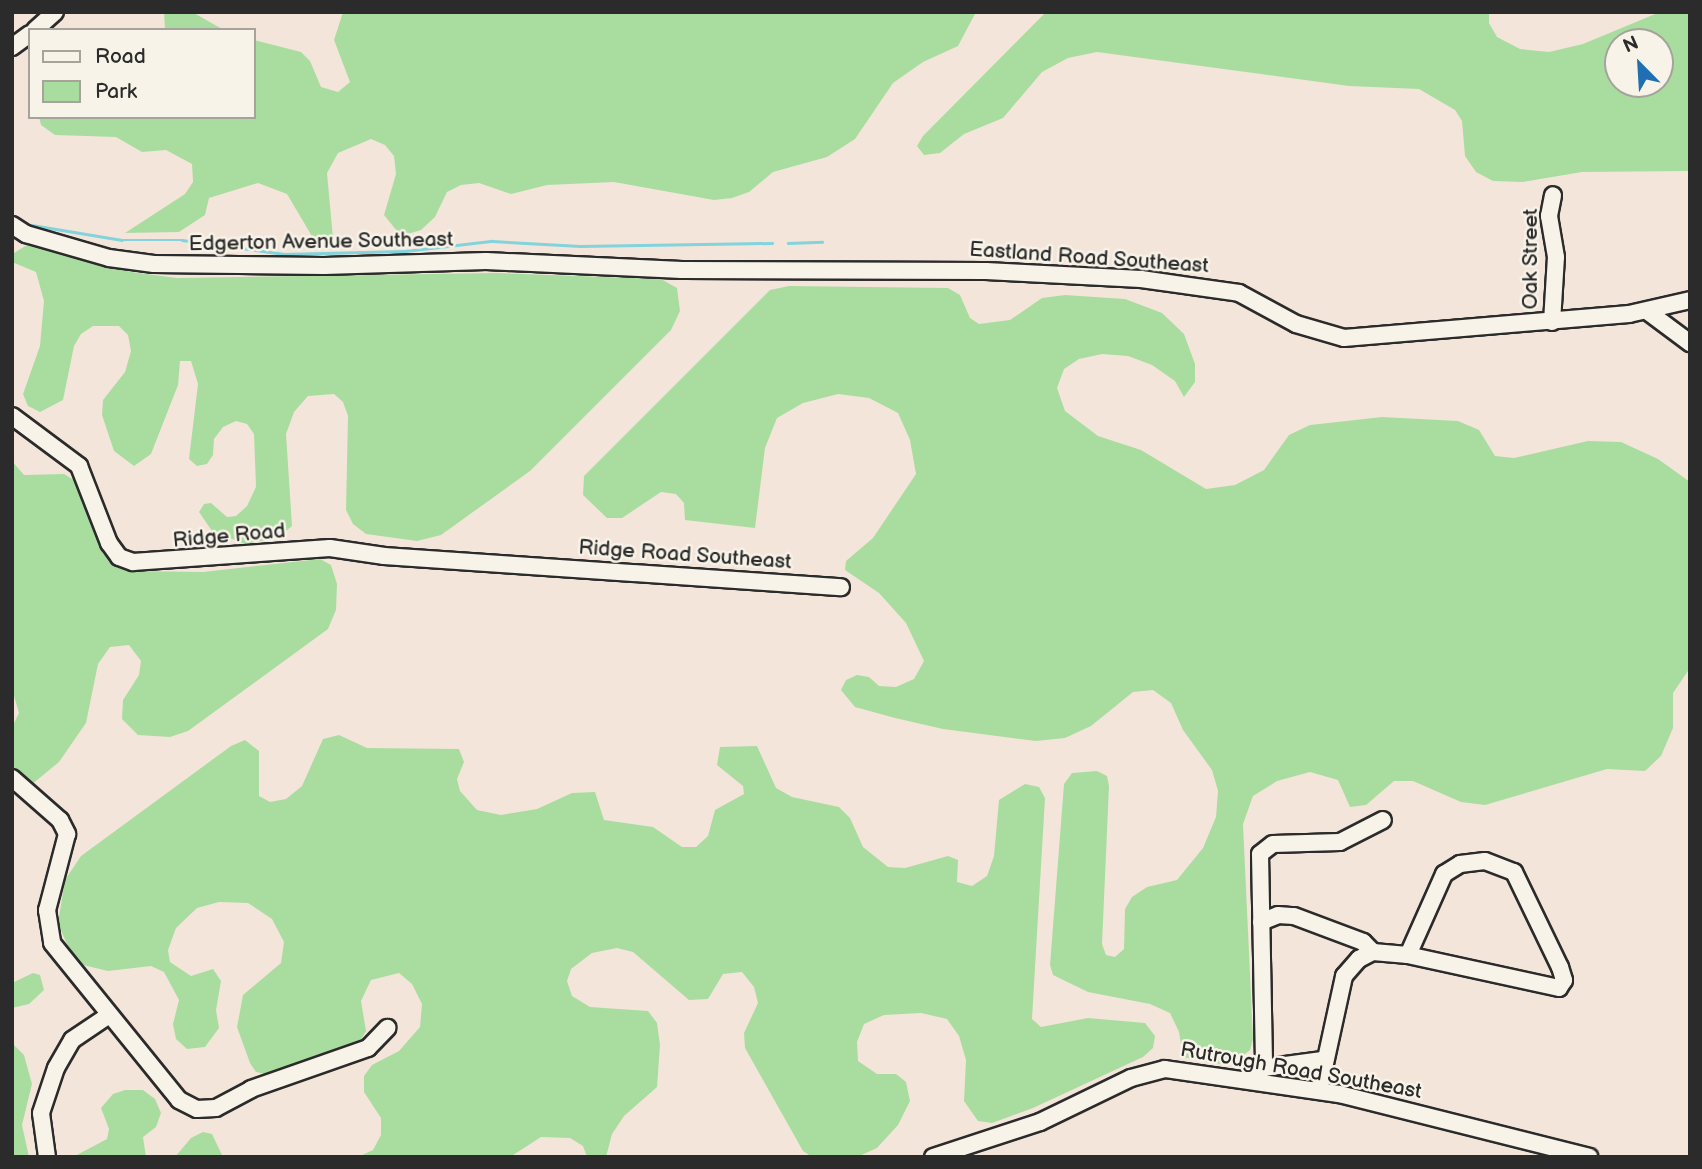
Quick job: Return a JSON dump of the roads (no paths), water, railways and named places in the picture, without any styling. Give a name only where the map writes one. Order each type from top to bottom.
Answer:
[{"type":"street","points":[[37,28],[55,12]]},
{"type":"street","points":[[12,47],[28,35]]},
{"type":"street","name":"Oak Street","points":[[1552,322],[1556,257],[1549,216],[1553,195]]},
{"type":"street","name":"Edgerton Avenue Southeast","points":[[14,230],[109,258],[154,264],[324,266],[485,261],[639,268]]},
{"type":"street","name":"Eastland Road Southeast","points":[[639,268],[986,271],[1195,284],[1239,293],[1296,324],[1344,338],[1552,322],[1647,311],[1690,300]]},
{"type":"street","points":[[1647,311],[1690,343]]},
{"type":"street","name":"Ridge Road","points":[[12,416],[79,466],[108,543],[127,561],[189,561],[330,548],[526,566]]},
{"type":"street","name":"Ridge Road Southeast","points":[[526,566],[841,587]]},
{"type":"street","points":[[12,778],[65,828],[67,844],[47,909],[49,936],[170,1093],[187,1105],[206,1110],[251,1089],[368,1048],[387,1028]]},
{"type":"street","points":[[1322,1060],[1260,1075],[1261,922],[1258,859],[1265,848],[1340,842],[1382,820]]},
{"type":"street","points":[[1319,1091],[1322,1060],[1344,975],[1359,959],[1373,952],[1408,955],[1555,989],[1564,980],[1514,872],[1485,861],[1460,864],[1444,874],[1408,955]]},
{"type":"street","points":[[1261,922],[1278,915],[1294,916],[1363,942],[1373,952]]},
{"type":"street","points":[[47,1157],[41,1112],[56,1068],[72,1041],[109,1015]]},
{"type":"street","name":"Rutrough Road Southeast","points":[[933,1157],[1040,1122],[1149,1072],[1186,1069],[1260,1075],[1319,1091],[1485,1127],[1589,1157]]},
{"type":"waterway","points":[[32,225],[122,240],[182,240],[284,254],[405,251],[492,241],[580,246],[772,243]]},
{"type":"waterway","points":[[788,243],[822,242]]}]
